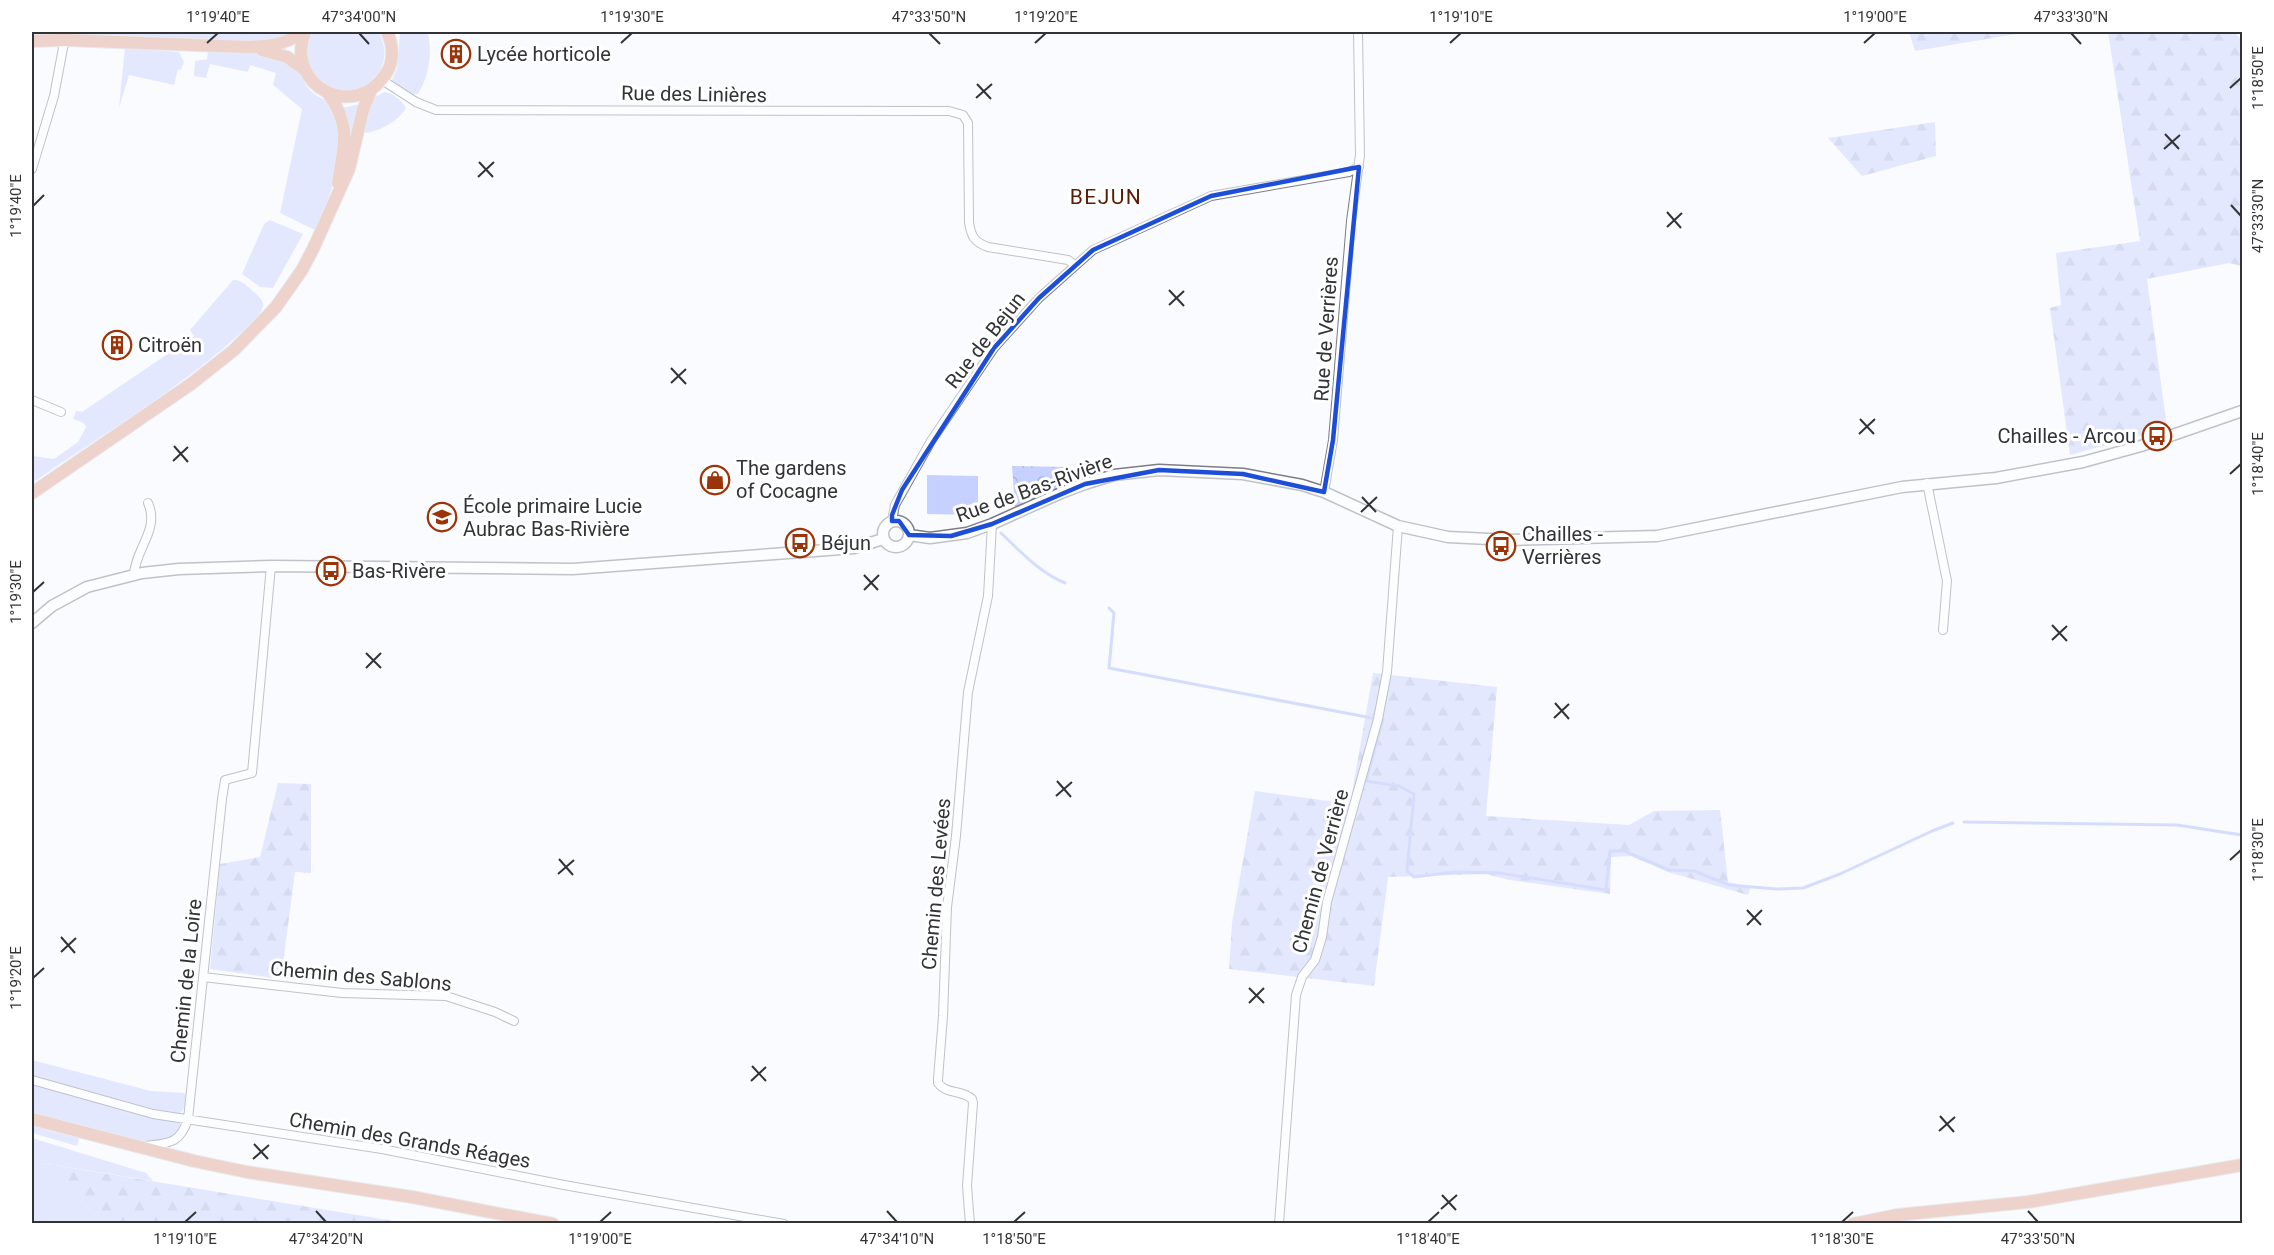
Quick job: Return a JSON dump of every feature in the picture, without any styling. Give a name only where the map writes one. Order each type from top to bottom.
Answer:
[{"type":"main road","points":[[246,47],[289,42],[304,32]]},
{"type":"main road","points":[[304,32],[300,50],[304,69]]},
{"type":"main road","points":[[328,93],[350,97],[371,90],[382,80],[389,68],[392,54],[390,34]]},
{"type":"main road","points":[[32,41],[65,36],[246,47],[287,57],[304,69],[314,83],[328,93],[342,117],[345,144],[335,196]]},
{"type":"main road","points":[[32,493],[191,384],[234,350],[276,307],[302,270],[349,169],[360,121],[371,90]]},
{"type":"main road","points":[[32,1119],[135,1147],[248,1172],[412,1197],[553,1224]]},
{"type":"main road","points":[[1852,1224],[1897,1215],[2028,1202],[2242,1165]]},
{"type":"street","name":"Rue de Verrières","points":[[1324,492],[1335,430],[1351,221],[1359,167],[1358,32]]},
{"type":"street","points":[[32,170],[54,96],[65,36]]},
{"type":"street","name":"Rue des Linières","points":[[382,80],[416,102],[436,110],[949,111],[963,115],[968,123],[971,234],[978,243],[988,247],[1068,260],[1075,265]]},
{"type":"street","name":"Rue de Bejun","points":[[892,521],[895,505],[902,490],[964,390],[1020,317],[1093,250],[1211,196],[1349,172],[1359,167]]},
{"type":"street","points":[[32,400],[61,412]]},
{"type":"street","name":"Rue de Bas-Rivière","points":[[909,535],[921,538],[942,538],[967,533],[993,524],[1061,493],[1114,475],[1159,470],[1208,471],[1276,479],[1324,492],[1398,526],[1448,537],[1510,540],[1657,536],[1927,483],[1996,478],[2051,469],[2112,455],[2242,411]]},
{"type":"street","points":[[1927,483],[1947,581],[1943,630]]},
{"type":"street","points":[[134,575],[134,567],[153,525],[153,513],[148,503]]},
{"type":"street","points":[[892,521],[904,524],[909,535],[905,544],[890,546],[884,539],[885,526],[892,521]]},
{"type":"street","name":"Chemin des Levées","points":[[970,1224],[967,1186],[973,1103],[972,1099],[964,1093],[942,1089],[938,1079],[947,907],[956,836],[969,685],[988,596],[993,524]]},
{"type":"street","name":"Chemin de Verrière","points":[[1278,1224],[1296,995],[1302,977],[1315,960],[1323,937],[1327,902],[1378,719],[1387,672],[1398,526]]},
{"type":"street","points":[[32,624],[52,606],[87,587],[134,575],[179,569],[271,566],[573,569],[854,548],[884,539]]},
{"type":"street","name":"Chemin de la Loire","points":[[188,1119],[225,780],[252,773],[271,566]]},
{"type":"street","name":"Chemin des Sablons","points":[[203,977],[342,993],[446,996],[495,1012],[514,1022]]},
{"type":"street","name":"Chemin des Grands Réages","points":[[32,1080],[153,1114],[382,1149],[564,1185],[784,1224]]},
{"type":"street","points":[[135,1147],[170,1142],[178,1138],[184,1132],[188,1119]]},
{"type":"highlighted area","points":[[1359,167],[1333,440],[1324,492],[1243,474],[1159,470],[1085,484],[992,524],[951,536],[909,535],[899,521],[892,521],[892,515],[902,490],[994,348],[1039,298],[1093,250],[1211,196]]},
{"type":"green space","points":[[71,32],[298,32],[268,43],[72,36]]},
{"type":"green space","points":[[312,32],[379,32],[384,51],[381,68],[369,83],[361,88],[352,91],[333,90],[321,82],[307,61],[307,46]]},
{"type":"green space","points":[[400,32],[428,32],[429,64],[418,94],[412,95],[395,85],[392,80],[397,69]]},
{"type":"green space","points":[[1909,32],[2028,32],[1915,51]]},
{"type":"green space","points":[[2108,32],[2234,32],[2242,40],[2242,266],[2229,263],[2147,279],[2167,428],[2070,455],[2050,308],[2061,305],[2056,253],[2140,241]]},
{"type":"green space","points":[[125,47],[179,52],[184,62],[181,70],[178,69],[174,85],[129,75],[119,108]]},
{"type":"green space","points":[[208,52],[242,52],[279,57],[297,68],[311,91],[330,104],[335,111],[340,123],[340,154],[317,231],[280,213],[302,109],[273,85],[276,73],[250,65],[248,72],[210,64],[206,78],[194,76],[195,61],[207,59]]},
{"type":"green space","points":[[384,92],[397,97],[406,108],[399,117],[384,127],[368,133],[362,131],[372,99]]},
{"type":"green space","points":[[359,104],[352,144],[348,143],[349,130],[343,108]]},
{"type":"green space","points":[[1935,122],[1936,156],[1862,176],[1828,138]]},
{"type":"green space","points":[[270,220],[303,234],[273,288],[260,287],[242,274],[264,224]]},
{"type":"green space","points":[[233,280],[245,284],[263,302],[260,313],[253,321],[186,378],[32,483],[32,456],[54,459],[78,442],[86,427],[84,423],[73,419],[76,411],[82,412],[194,336],[190,330]]},
{"type":"green space","points":[[1012,466],[1067,467],[1070,482],[1015,508]]},
{"type":"green space","points":[[927,475],[978,476],[978,515],[927,514]]},
{"type":"green space","points":[[1373,673],[1497,687],[1486,816],[1629,825],[1654,811],[1720,810],[1728,882],[1751,887],[1748,895],[1668,872],[1631,856],[1611,857],[1610,894],[1509,880],[1486,874],[1388,877],[1374,986],[1229,969],[1232,923],[1255,791],[1350,804]]},
{"type":"green space","points":[[278,783],[311,784],[311,873],[295,872],[281,979],[210,969],[220,864],[260,857]]},
{"type":"green space","points":[[32,1060],[151,1091],[185,1093],[185,1106],[181,1113],[173,1114],[32,1077]]},
{"type":"green space","points":[[32,1083],[178,1123],[182,1125],[181,1130],[172,1137],[142,1142],[32,1113]]},
{"type":"green space","points":[[32,1123],[80,1136],[77,1146],[32,1133]]},
{"type":"green space","points":[[32,1138],[146,1173],[153,1181],[42,1163],[103,1223],[32,1223]]},
{"type":"green space","points":[[41,1163],[406,1223],[103,1223]]},
{"type":"waterway","points":[[1001,533],[1039,567],[1065,583]]},
{"type":"waterway","points":[[1109,608],[1114,613],[1109,668],[1372,718]]},
{"type":"waterway","points":[[1383,719],[1366,781],[1399,786],[1414,794],[1407,871],[1414,877],[1455,872],[1500,873],[1606,890],[1610,851],[1624,851],[1669,870],[1694,871],[1729,885],[1777,889],[1803,888],[1840,874],[1953,823]]},
{"type":"waterway","points":[[1964,822],[2177,825],[2242,835]]},
{"type":"place","name":"Lycée horticole","points":[[456,54]]},
{"type":"place","name":"Citroën","points":[[117,345]]},
{"type":"place","name":"Chailles - Arcou","points":[[2157,436]]},
{"type":"place","name":"The gardens of Cocagne","points":[[715,480]]},
{"type":"place","name":"École primaire Lucie Aubrac Bas-Rivière","points":[[442,517]]},
{"type":"place","name":"Béjun","points":[[800,543]]},
{"type":"place","name":"Chailles - Verrières","points":[[1501,546]]},
{"type":"place","name":"Bas-Rivère","points":[[331,571]]},
{"type":"district","name":"BEJUN","points":[[1106,197]]}]
